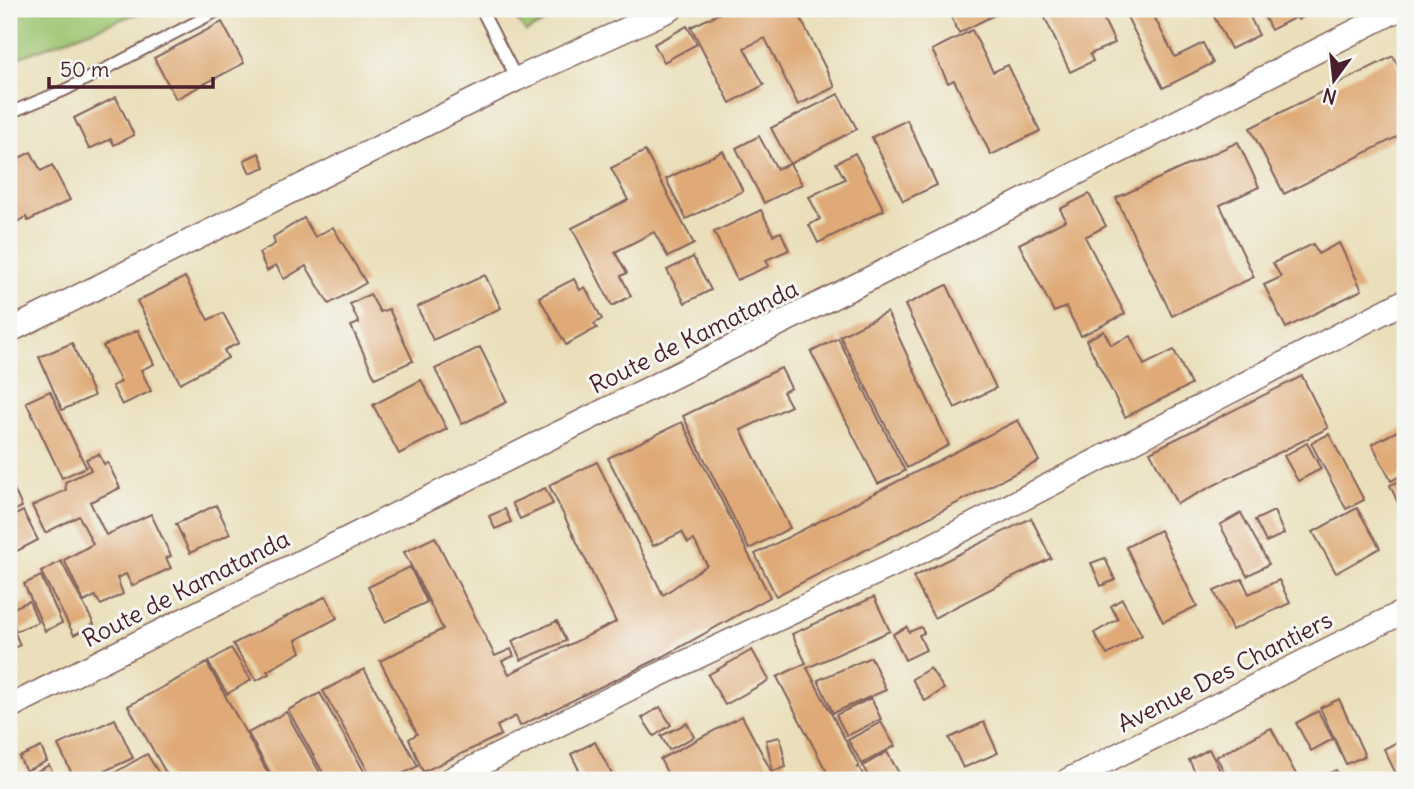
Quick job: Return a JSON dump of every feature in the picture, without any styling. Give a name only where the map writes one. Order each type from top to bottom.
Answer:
[{"type":"street","points":[[9,331],[517,79],[671,9]]},
{"type":"street","name":"Route de Kamatanda","points":[[9,707],[873,277],[1399,9]]},
{"type":"street","points":[[449,780],[681,664],[920,552],[1405,301]]},
{"type":"street","name":"Avenue Des Chantiers","points":[[1068,780],[1405,611]]},
{"type":"lane","points":[[9,113],[65,90],[220,9]]},
{"type":"lane","points":[[481,9],[517,79]]},
{"type":"green space","points":[[9,9],[149,9],[9,61]]},
{"type":"green space","points":[[509,9],[571,9],[526,32]]},
{"type":"building","points":[[728,9],[796,9],[835,87],[798,105],[765,38],[744,48],[764,85],[730,103],[691,27]]},
{"type":"building","points":[[947,9],[1006,9],[959,33]]},
{"type":"building","points":[[1041,9],[1099,9],[1115,43],[1090,54],[1093,61],[1070,72]]},
{"type":"building","points":[[1123,9],[1150,9],[1175,57],[1203,43],[1213,63],[1163,88]]},
{"type":"building","points":[[1210,9],[1246,9],[1259,35],[1231,49]]},
{"type":"building","points":[[1318,9],[1271,30],[1261,10]]},
{"type":"building","points":[[222,22],[244,63],[176,99],[154,58]]},
{"type":"building","points":[[687,26],[697,44],[664,62],[654,44]]},
{"type":"building","points":[[972,30],[993,72],[1008,65],[1040,131],[991,155],[954,80],[948,83],[932,50]]},
{"type":"building","points":[[1393,56],[1405,81],[1405,133],[1284,194],[1250,128]]},
{"type":"building","points":[[838,94],[857,129],[790,164],[771,128]]},
{"type":"building","points":[[116,97],[134,135],[114,145],[111,139],[89,149],[74,118]]},
{"type":"building","points":[[907,120],[937,185],[903,201],[872,137]]},
{"type":"building","points":[[759,136],[777,169],[790,164],[802,184],[764,203],[736,148]]},
{"type":"building","points":[[1238,142],[1259,187],[1220,205],[1254,277],[1172,316],[1116,198]]},
{"type":"building","points":[[645,151],[694,244],[668,257],[654,232],[615,252],[627,273],[621,276],[631,296],[612,306],[572,228],[628,200],[611,168]]},
{"type":"building","points":[[723,151],[743,191],[686,219],[666,179]]},
{"type":"building","points":[[31,152],[41,171],[52,165],[70,200],[28,221],[26,217],[11,225],[9,163]]},
{"type":"building","points":[[259,153],[265,167],[250,173],[244,160]]},
{"type":"building","points":[[855,153],[884,210],[818,243],[809,225],[820,219],[809,197],[845,179],[836,163]]},
{"type":"building","points":[[1089,194],[1106,226],[1085,237],[1125,314],[1081,336],[1066,307],[1054,312],[1019,244],[1066,220],[1060,209]]},
{"type":"building","points":[[761,210],[773,235],[781,232],[789,250],[766,260],[769,266],[737,280],[714,232]]},
{"type":"building","points":[[304,218],[315,237],[333,227],[366,283],[329,304],[306,266],[284,279],[276,265],[267,271],[259,253],[275,244],[273,237]]},
{"type":"building","points":[[1339,243],[1362,290],[1286,328],[1264,285],[1281,277],[1273,263],[1313,244],[1318,254]]},
{"type":"building","points":[[693,257],[711,290],[685,303],[667,270]]},
{"type":"building","points":[[485,275],[501,308],[433,340],[417,307]]},
{"type":"building","points":[[185,277],[208,320],[223,313],[239,343],[224,350],[228,358],[180,383],[137,301]]},
{"type":"building","points":[[574,279],[580,290],[585,287],[602,319],[594,324],[597,328],[566,345],[539,297]]},
{"type":"building","points":[[947,285],[996,388],[955,408],[905,305]]},
{"type":"building","points":[[370,294],[380,312],[389,309],[413,361],[375,378],[351,326],[359,323],[350,304]]},
{"type":"building","points":[[887,312],[949,445],[907,468],[840,336]]},
{"type":"building","points":[[138,330],[154,364],[141,370],[151,391],[122,405],[112,386],[121,382],[103,346]]},
{"type":"building","points":[[1104,331],[1111,345],[1130,336],[1144,365],[1174,350],[1191,385],[1125,417],[1086,340]]},
{"type":"building","points":[[838,338],[905,471],[878,484],[811,352]]},
{"type":"building","points":[[72,343],[94,396],[62,410],[39,357]]},
{"type":"building","points":[[480,347],[507,402],[462,424],[435,369]]},
{"type":"building","points":[[781,368],[791,388],[783,392],[791,406],[741,430],[790,528],[749,549],[683,416]]},
{"type":"building","points":[[1302,376],[1328,428],[1177,504],[1150,452]]},
{"type":"building","points":[[421,380],[447,429],[399,454],[373,405]]},
{"type":"building","points":[[50,391],[86,467],[62,478],[26,402]]},
{"type":"building","points":[[1018,420],[1039,461],[776,596],[755,554]]},
{"type":"building","points":[[682,422],[770,597],[664,656],[520,726],[516,716],[497,726],[501,735],[423,772],[409,739],[417,734],[380,661],[443,629],[404,552],[435,537],[495,656],[511,649],[514,656],[502,661],[509,674],[616,622],[549,485],[597,462],[663,595],[707,565],[694,540],[688,543],[682,532],[653,546],[608,458]]},
{"type":"building","points":[[1405,427],[1405,474],[1391,481],[1372,444]]},
{"type":"building","points":[[1329,434],[1364,500],[1346,509],[1311,443]]},
{"type":"building","points":[[1307,443],[1321,469],[1298,481],[1284,456]]},
{"type":"building","points":[[99,454],[104,464],[108,463],[120,488],[90,502],[106,535],[151,514],[171,556],[166,558],[171,568],[132,586],[126,574],[117,578],[123,594],[101,605],[95,596],[84,602],[64,560],[93,544],[79,516],[45,533],[32,506],[66,490],[65,482],[91,470],[86,459]]},
{"type":"building","points":[[9,478],[22,507],[9,513]]},
{"type":"building","points":[[1405,479],[1405,519],[1390,485]]},
{"type":"building","points":[[545,488],[553,504],[520,519],[512,503]]},
{"type":"building","points":[[216,505],[230,534],[190,553],[176,524]]},
{"type":"building","points":[[1357,508],[1380,548],[1336,573],[1313,532]]},
{"type":"building","points":[[505,509],[511,522],[495,529],[489,516]]},
{"type":"building","points":[[23,511],[38,540],[9,555],[9,518]]},
{"type":"building","points":[[1274,511],[1284,534],[1266,542],[1255,520]]},
{"type":"building","points":[[1241,513],[1269,564],[1247,576],[1220,525]]},
{"type":"building","points":[[1031,518],[1051,558],[934,618],[913,577]]},
{"type":"building","points":[[1160,530],[1197,606],[1163,622],[1126,547]]},
{"type":"building","points":[[1105,558],[1115,580],[1101,586],[1091,563]]},
{"type":"building","points":[[61,561],[94,624],[74,635],[41,572]]},
{"type":"building","points":[[410,567],[427,602],[385,622],[368,587]]},
{"type":"building","points":[[41,576],[62,623],[45,631],[24,584]]},
{"type":"building","points":[[1242,579],[1249,594],[1279,580],[1290,603],[1232,630],[1214,591]]},
{"type":"building","points":[[326,596],[337,618],[296,640],[301,652],[267,671],[269,674],[256,681],[233,644]]},
{"type":"building","points":[[874,597],[890,631],[807,668],[859,766],[856,768],[859,767],[866,780],[831,780],[777,677],[806,663],[792,634]]},
{"type":"building","points":[[1122,599],[1142,635],[1107,655],[1094,633],[1118,619],[1111,606]]},
{"type":"building","points":[[29,601],[38,622],[16,631],[9,610]]},
{"type":"building","points":[[9,619],[20,645],[9,650]]},
{"type":"building","points":[[557,621],[566,641],[521,660],[512,641]]},
{"type":"building","points":[[907,627],[909,632],[921,627],[924,633],[919,635],[926,650],[905,660],[893,634]]},
{"type":"building","points":[[231,648],[251,680],[227,694],[208,662]]},
{"type":"building","points":[[752,650],[769,680],[725,705],[708,675]]},
{"type":"building","points":[[871,657],[886,690],[833,713],[818,680]]},
{"type":"building","points":[[207,663],[272,780],[170,780],[128,706]]},
{"type":"building","points":[[930,668],[944,689],[925,701],[912,679]]},
{"type":"building","points":[[364,669],[418,766],[391,780],[373,780],[323,691]]},
{"type":"building","points":[[320,693],[369,780],[327,780],[288,710]]},
{"type":"building","points":[[871,698],[881,719],[847,736],[836,715]]},
{"type":"building","points":[[1339,699],[1365,756],[1346,764],[1320,708]]},
{"type":"building","points":[[660,707],[671,725],[654,736],[642,718]]},
{"type":"building","points":[[1318,711],[1333,739],[1311,751],[1296,723]]},
{"type":"building","points":[[286,712],[324,780],[274,780],[248,733]]},
{"type":"building","points":[[742,716],[776,780],[671,780],[660,759]]},
{"type":"building","points":[[115,719],[133,758],[85,780],[75,780],[58,745]]},
{"type":"building","points":[[881,722],[895,746],[862,764],[848,740]]},
{"type":"building","points":[[984,722],[998,753],[963,768],[949,738]]},
{"type":"building","points":[[687,723],[694,737],[669,750],[661,736]]},
{"type":"building","points":[[1271,728],[1298,778],[1229,780],[1216,757]]},
{"type":"building","points":[[780,737],[786,767],[773,771],[766,740]]},
{"type":"building","points":[[1405,738],[1405,780],[1399,780],[1384,749]]},
{"type":"building","points":[[595,742],[615,780],[584,780],[571,754]]},
{"type":"building","points":[[41,747],[47,761],[26,771],[19,757]]},
{"type":"building","points":[[1209,749],[1225,780],[1199,780],[1189,760]]},
{"type":"building","points":[[887,752],[903,780],[870,780],[863,766]]},
{"type":"building","points":[[147,754],[163,780],[118,780],[114,773]]},
{"type":"building","points":[[49,765],[57,780],[25,780],[24,778]]},
{"type":"building","points":[[1336,770],[1341,780],[1314,780]]}]
